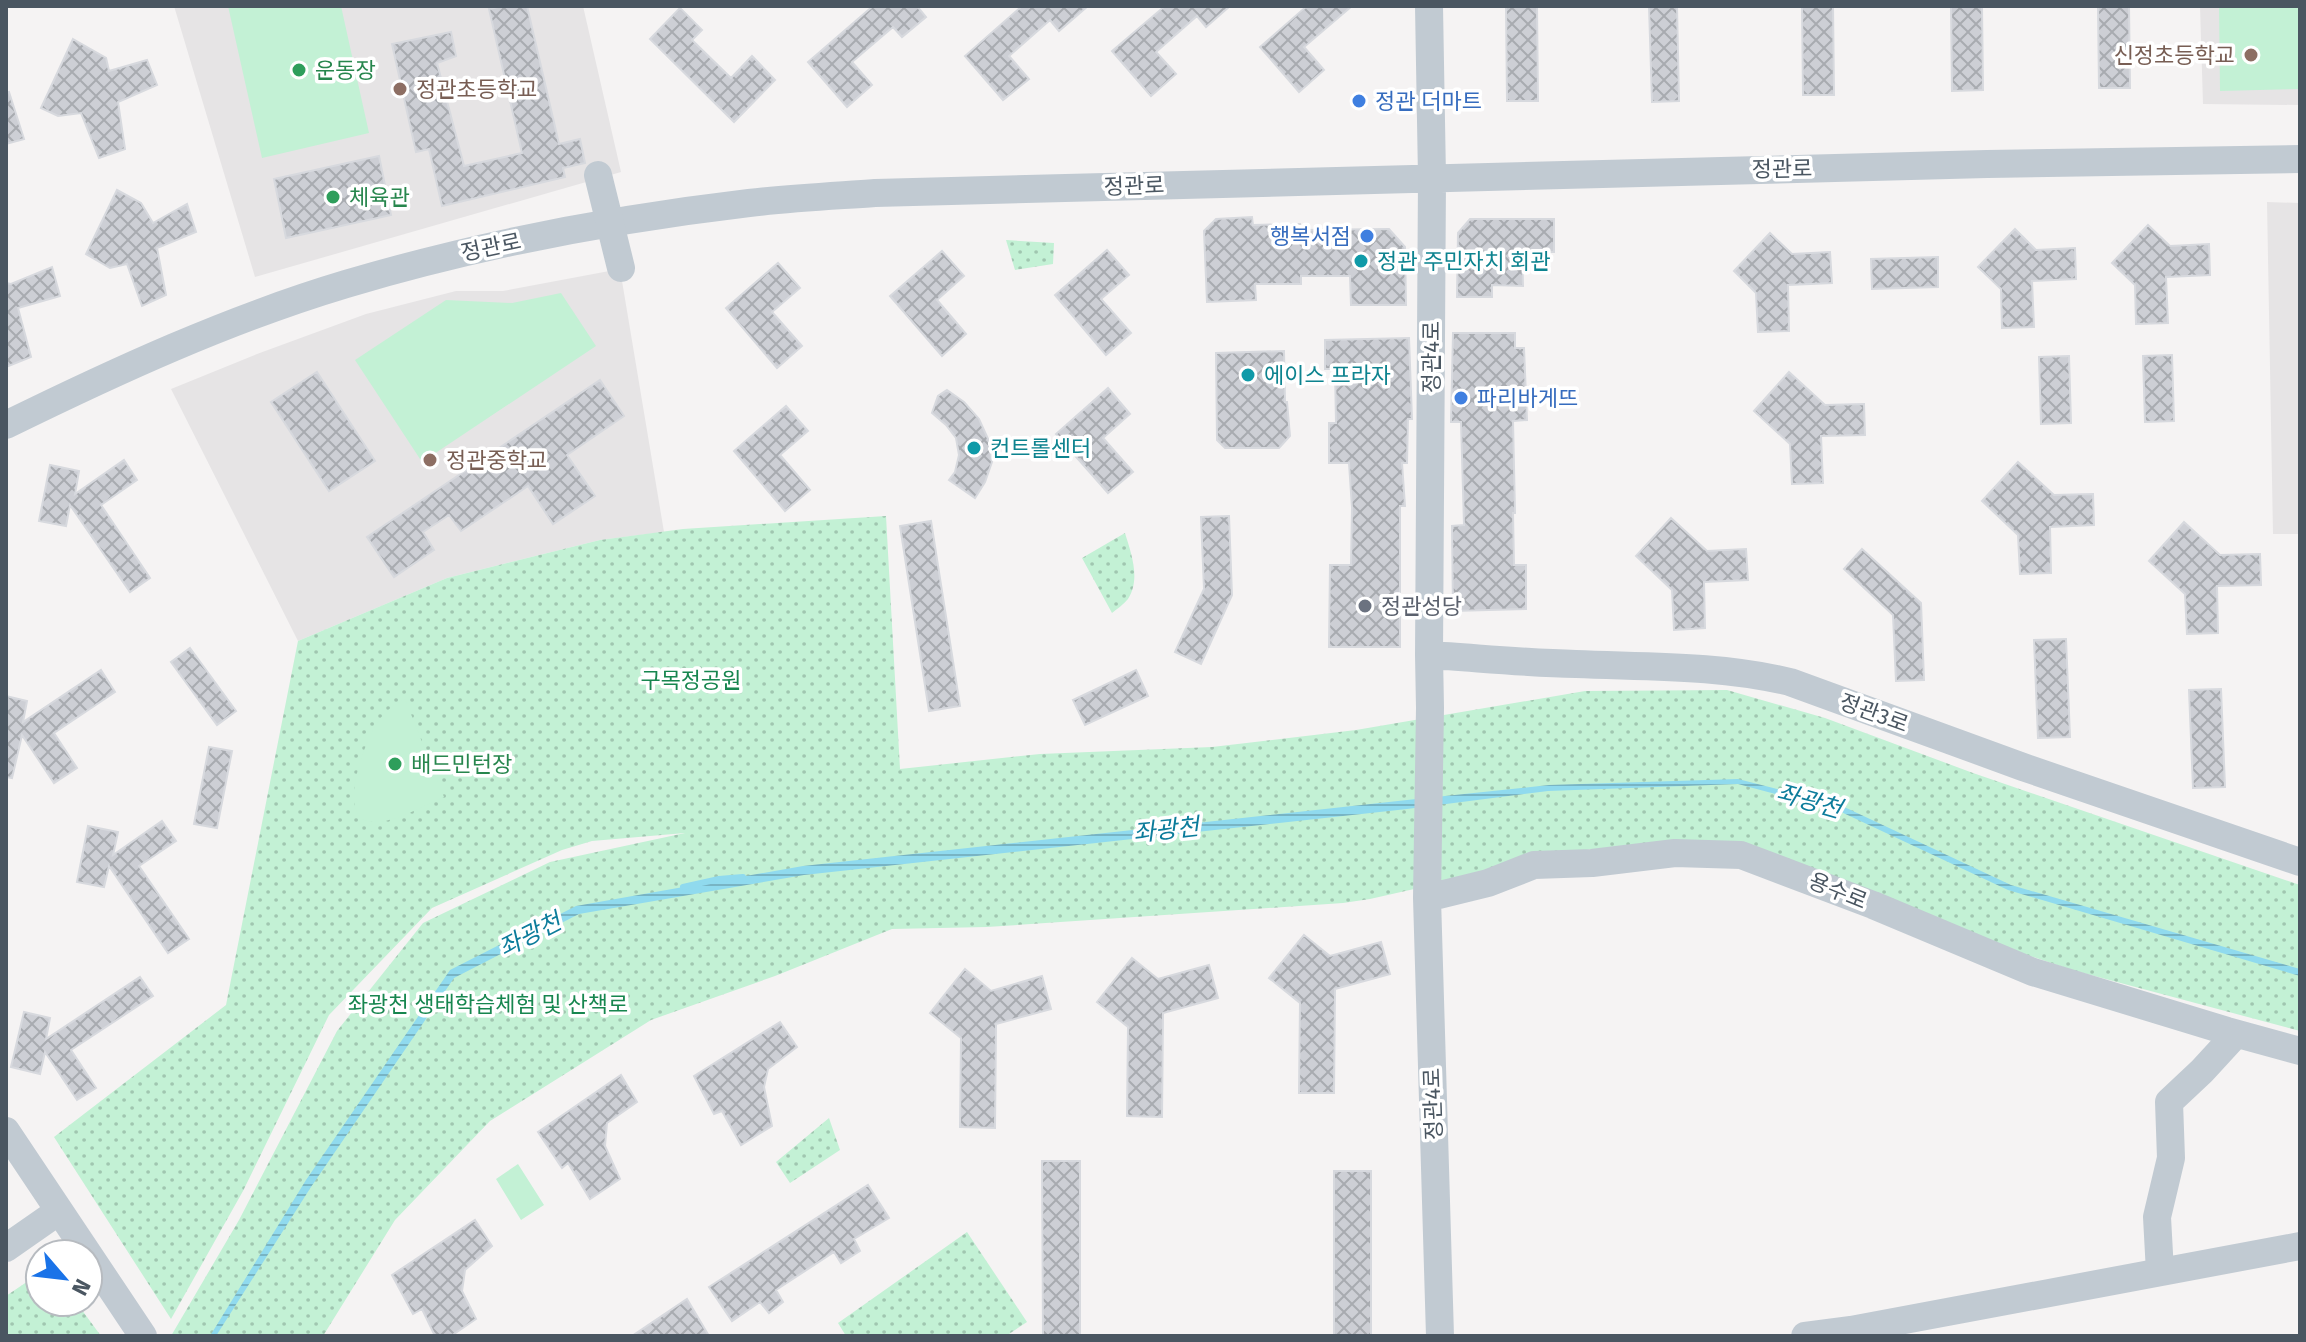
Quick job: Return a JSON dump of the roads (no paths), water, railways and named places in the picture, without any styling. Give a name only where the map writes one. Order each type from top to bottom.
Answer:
[{"type":"street","name":"정관4로","points":[[1429,6],[1432,178],[1427,885],[1440,1336]]},
{"type":"street","name":"정관로","points":[[6,425],[123,368],[343,285],[435,259],[597,225],[750,203],[875,193],[1987,164],[2300,159]]},
{"type":"street","points":[[598,175],[621,268]]},
{"type":"street","name":"정관3로","points":[[1429,655],[1725,670],[1790,682],[2023,767],[2300,862]]},
{"type":"street","name":"용수로","points":[[1427,885],[1488,883],[1534,865],[1592,863],[1675,853],[1741,855],[1873,905],[2033,972],[2300,1051]]},
{"type":"street","points":[[2160,1272],[2157,1217],[2171,1158],[2169,1102],[2236,1034]]},
{"type":"street","points":[[6,1131],[143,1336]]},
{"type":"street","points":[[6,1248],[59,1211]]},
{"type":"street","points":[[1805,1336],[1883,1330],[2300,1246]]},
{"type":"water","points":[[1738,779],[1840,805],[2011,885],[2300,969],[2300,976],[2008,890],[1839,811],[1738,784],[1548,791],[804,875],[579,914],[454,978],[311,1187],[216,1336],[210,1336],[306,1180],[450,970],[576,906],[803,866],[1549,785]]},
{"type":"waterway","name":"좌광천","points":[[683,887],[743,877]]},
{"type":"place","name":"신정초등학교","points":[[2251,55]]},
{"type":"place","name":"운동장","points":[[299,70]]},
{"type":"place","name":"정관초등학교","points":[[400,89]]},
{"type":"place","name":"정관 더마트","points":[[1359,101]]},
{"type":"place","name":"체육관","points":[[333,197]]},
{"type":"place","name":"행복서점","points":[[1367,236]]},
{"type":"place","name":"정관 주민자치 회관","points":[[1361,261]]},
{"type":"place","name":"에이스 프라자","points":[[1248,375]]},
{"type":"place","name":"파리바게뜨","points":[[1461,398]]},
{"type":"place","name":"컨트롤센터","points":[[974,448]]},
{"type":"place","name":"정관중학교","points":[[430,460]]},
{"type":"place","name":"정관성당","points":[[1365,606]]},
{"type":"place","name":"배드민턴장","points":[[395,764]]},
{"type":"park label","name":"구목정공원","points":[[691,680]]},
{"type":"park label","name":"좌광천 생태학습체험 및 산책로","points":[[488,1004]]}]
